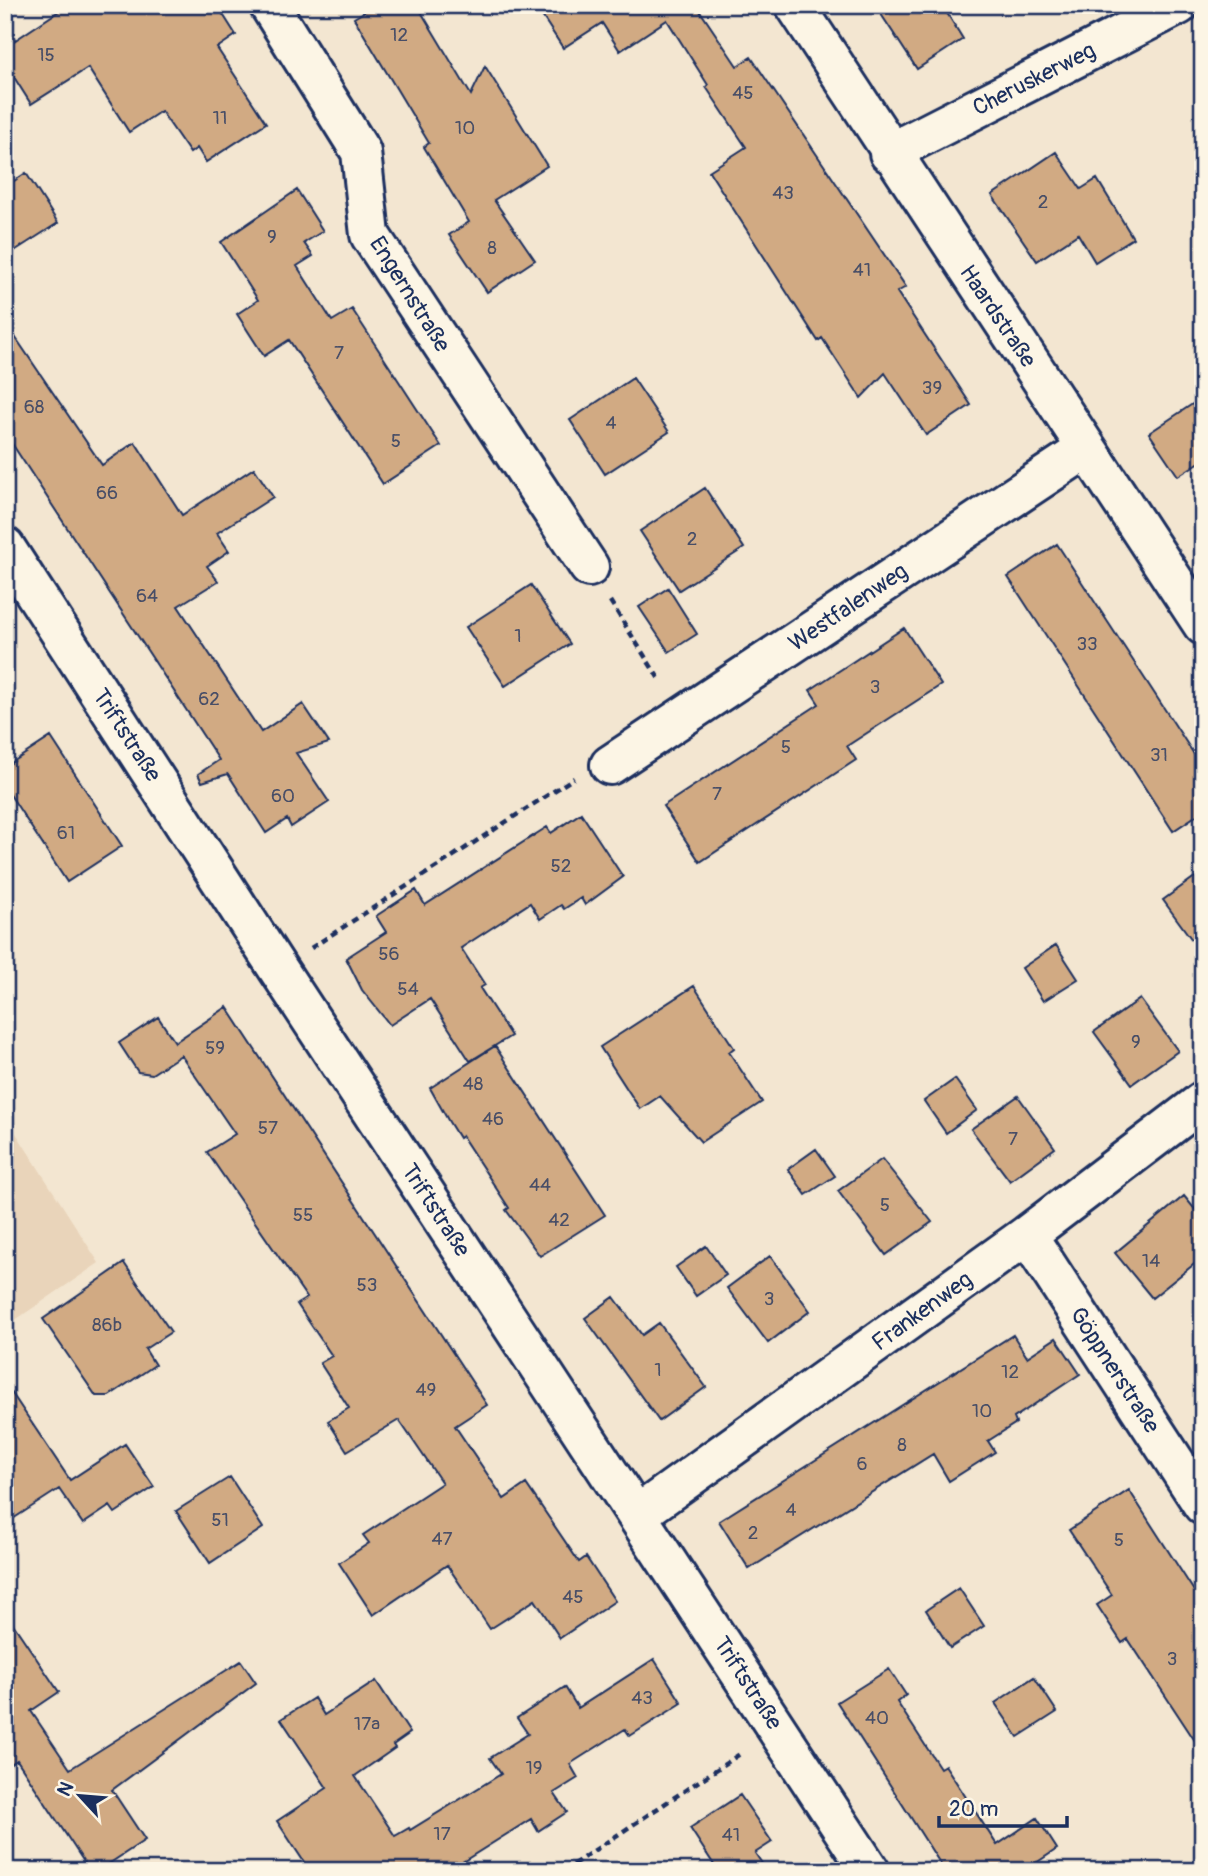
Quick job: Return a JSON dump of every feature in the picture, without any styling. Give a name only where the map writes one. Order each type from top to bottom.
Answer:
[{"type":"street","name":"Engernstraße","points":[[269,5],[361,152],[370,235],[589,567]]},
{"type":"street","name":"Haardstraße","points":[[795,5],[1086,449],[1200,616]]},
{"type":"street","name":"Cheruskerweg","points":[[890,153],[1180,5]]},
{"type":"street","name":"Westfalenweg","points":[[610,765],[1086,449]]},
{"type":"street","name":"Triftstraße","points":[[5,547],[278,969],[870,1871]]},
{"type":"street","name":"Frankenweg","points":[[637,1515],[1027,1235],[1203,1101]]},
{"type":"street","name":"Göppnerstraße","points":[[1027,1235],[1203,1506]]},
{"type":"path","points":[[589,567],[653,671]]},
{"type":"path","points":[[278,969],[578,775],[610,765]]},
{"type":"path","points":[[564,1871],[779,1729]]},
{"type":"shaded area","points":[[5,1116],[99,1263],[5,1327]]},
{"type":"building","points":[[68,5],[217,5],[236,35],[217,48],[266,123],[206,162],[197,148],[190,153],[161,111],[129,132],[88,68],[31,104],[5,63],[5,47]]},
{"type":"building","points":[[375,5],[417,5],[471,95],[485,66],[547,166],[494,200],[535,260],[487,292],[449,235],[469,222],[424,147],[429,143],[354,18]]},
{"type":"building","points":[[535,5],[696,5],[737,66],[751,57],[906,287],[897,292],[971,405],[926,435],[885,373],[861,398],[822,338],[818,341],[709,171],[746,147],[706,87],[708,85],[667,20],[620,51],[602,23],[563,48]]},
{"type":"building","points":[[875,5],[942,5],[963,39],[917,69]]},
{"type":"building","points":[[1056,152],[1081,189],[1097,179],[1133,238],[1095,262],[1078,234],[1037,261],[992,195]]},
{"type":"building","points":[[26,173],[58,223],[5,257],[5,187]]},
{"type":"building","points":[[297,190],[323,231],[304,243],[313,256],[297,266],[332,321],[352,309],[441,446],[383,484],[289,340],[264,356],[237,314],[258,300],[221,242]]},
{"type":"building","points":[[5,322],[102,465],[135,442],[182,515],[254,468],[273,497],[217,533],[229,551],[207,566],[218,581],[178,606],[261,732],[303,704],[329,743],[296,753],[329,802],[291,827],[287,819],[266,833],[228,774],[202,782],[198,774],[219,760],[5,433]]},
{"type":"building","points":[[633,378],[669,432],[605,474],[570,420]]},
{"type":"building","points":[[1203,397],[1203,460],[1178,476],[1149,433]]},
{"type":"building","points":[[705,488],[744,548],[679,590],[640,531]]},
{"type":"building","points":[[1057,544],[1203,768],[1203,811],[1173,831],[1008,577]]},
{"type":"building","points":[[531,585],[570,644],[505,686],[466,627]]},
{"type":"building","points":[[668,588],[697,634],[669,652],[639,607]]},
{"type":"building","points":[[904,628],[941,685],[847,746],[856,760],[700,862],[663,806],[819,704],[810,690]]},
{"type":"building","points":[[51,737],[122,846],[67,882],[5,787],[5,767]]},
{"type":"building","points":[[581,813],[623,877],[585,905],[581,898],[564,909],[561,905],[540,919],[530,903],[461,948],[485,985],[480,988],[511,1036],[470,1061],[430,999],[390,1025],[362,990],[346,958],[386,932],[376,916],[416,890],[425,905],[547,827],[551,833]]},
{"type":"building","points":[[1203,871],[1203,955],[1163,900]]},
{"type":"building","points":[[1056,945],[1078,979],[1043,1001],[1022,968]]},
{"type":"building","points":[[694,986],[734,1048],[729,1052],[762,1102],[701,1142],[660,1096],[640,1109],[600,1047]]},
{"type":"building","points":[[1140,999],[1178,1051],[1132,1084],[1094,1032]]},
{"type":"building","points":[[227,1007],[487,1405],[455,1426],[504,1499],[526,1484],[579,1562],[586,1557],[615,1601],[560,1638],[535,1600],[490,1629],[447,1565],[373,1615],[339,1563],[369,1543],[363,1535],[442,1483],[399,1420],[347,1451],[328,1421],[349,1408],[320,1363],[332,1356],[297,1304],[307,1298],[207,1152],[235,1134],[181,1055],[152,1074],[138,1072],[119,1043],[158,1017],[175,1042]]},
{"type":"building","points":[[495,1046],[605,1215],[540,1256],[506,1210],[509,1208],[462,1136],[459,1138],[430,1088]]},
{"type":"building","points":[[955,1079],[977,1110],[946,1133],[924,1101]]},
{"type":"building","points":[[1018,1096],[1055,1148],[1010,1181],[971,1129]]},
{"type":"building","points":[[816,1149],[835,1176],[806,1195],[788,1169]]},
{"type":"building","points":[[882,1159],[932,1222],[886,1255],[838,1191]]},
{"type":"building","points":[[1184,1196],[1203,1219],[1203,1257],[1152,1298],[1115,1253]]},
{"type":"building","points":[[706,1246],[726,1275],[696,1296],[676,1267]]},
{"type":"building","points":[[770,1256],[810,1311],[768,1343],[727,1288]]},
{"type":"building","points":[[124,1263],[171,1332],[145,1349],[155,1365],[109,1396],[96,1396],[43,1319]]},
{"type":"building","points":[[614,1297],[642,1335],[659,1323],[706,1387],[659,1421],[585,1318]]},
{"type":"building","points":[[1013,1335],[1027,1357],[1056,1338],[1080,1374],[1014,1418],[1016,1423],[988,1441],[995,1452],[949,1481],[933,1454],[749,1569],[719,1521]]},
{"type":"building","points":[[5,1383],[70,1480],[125,1444],[154,1487],[115,1513],[110,1506],[83,1524],[59,1489],[5,1524]]},
{"type":"building","points":[[230,1477],[263,1528],[210,1563],[176,1511]]},
{"type":"building","points":[[1129,1490],[1203,1605],[1203,1753],[1128,1639],[1122,1643],[1097,1605],[1112,1595],[1069,1530]]},
{"type":"building","points":[[959,1588],[984,1626],[950,1648],[926,1610]]},
{"type":"building","points":[[5,1612],[59,1692],[31,1711],[70,1769],[241,1661],[256,1683],[112,1790],[145,1840],[98,1871],[90,1871],[17,1760],[5,1768]]},
{"type":"building","points":[[654,1659],[682,1703],[630,1736],[625,1729],[570,1764],[578,1778],[554,1793],[567,1812],[538,1831],[531,1819],[448,1871],[310,1871],[277,1821],[327,1788],[281,1719],[314,1698],[324,1715],[376,1681],[410,1733],[393,1745],[395,1748],[355,1776],[395,1836],[409,1828],[410,1830],[501,1774],[490,1758],[528,1734],[517,1718],[565,1687],[578,1708]]},
{"type":"building","points":[[889,1669],[906,1695],[897,1702],[940,1768],[945,1765],[997,1845],[1037,1818],[1057,1849],[1024,1871],[945,1871],[837,1702]]},
{"type":"building","points":[[1034,1677],[1057,1712],[1018,1737],[995,1703]]},
{"type":"building","points":[[740,1795],[772,1842],[755,1853],[767,1871],[718,1871],[690,1828]]}]
